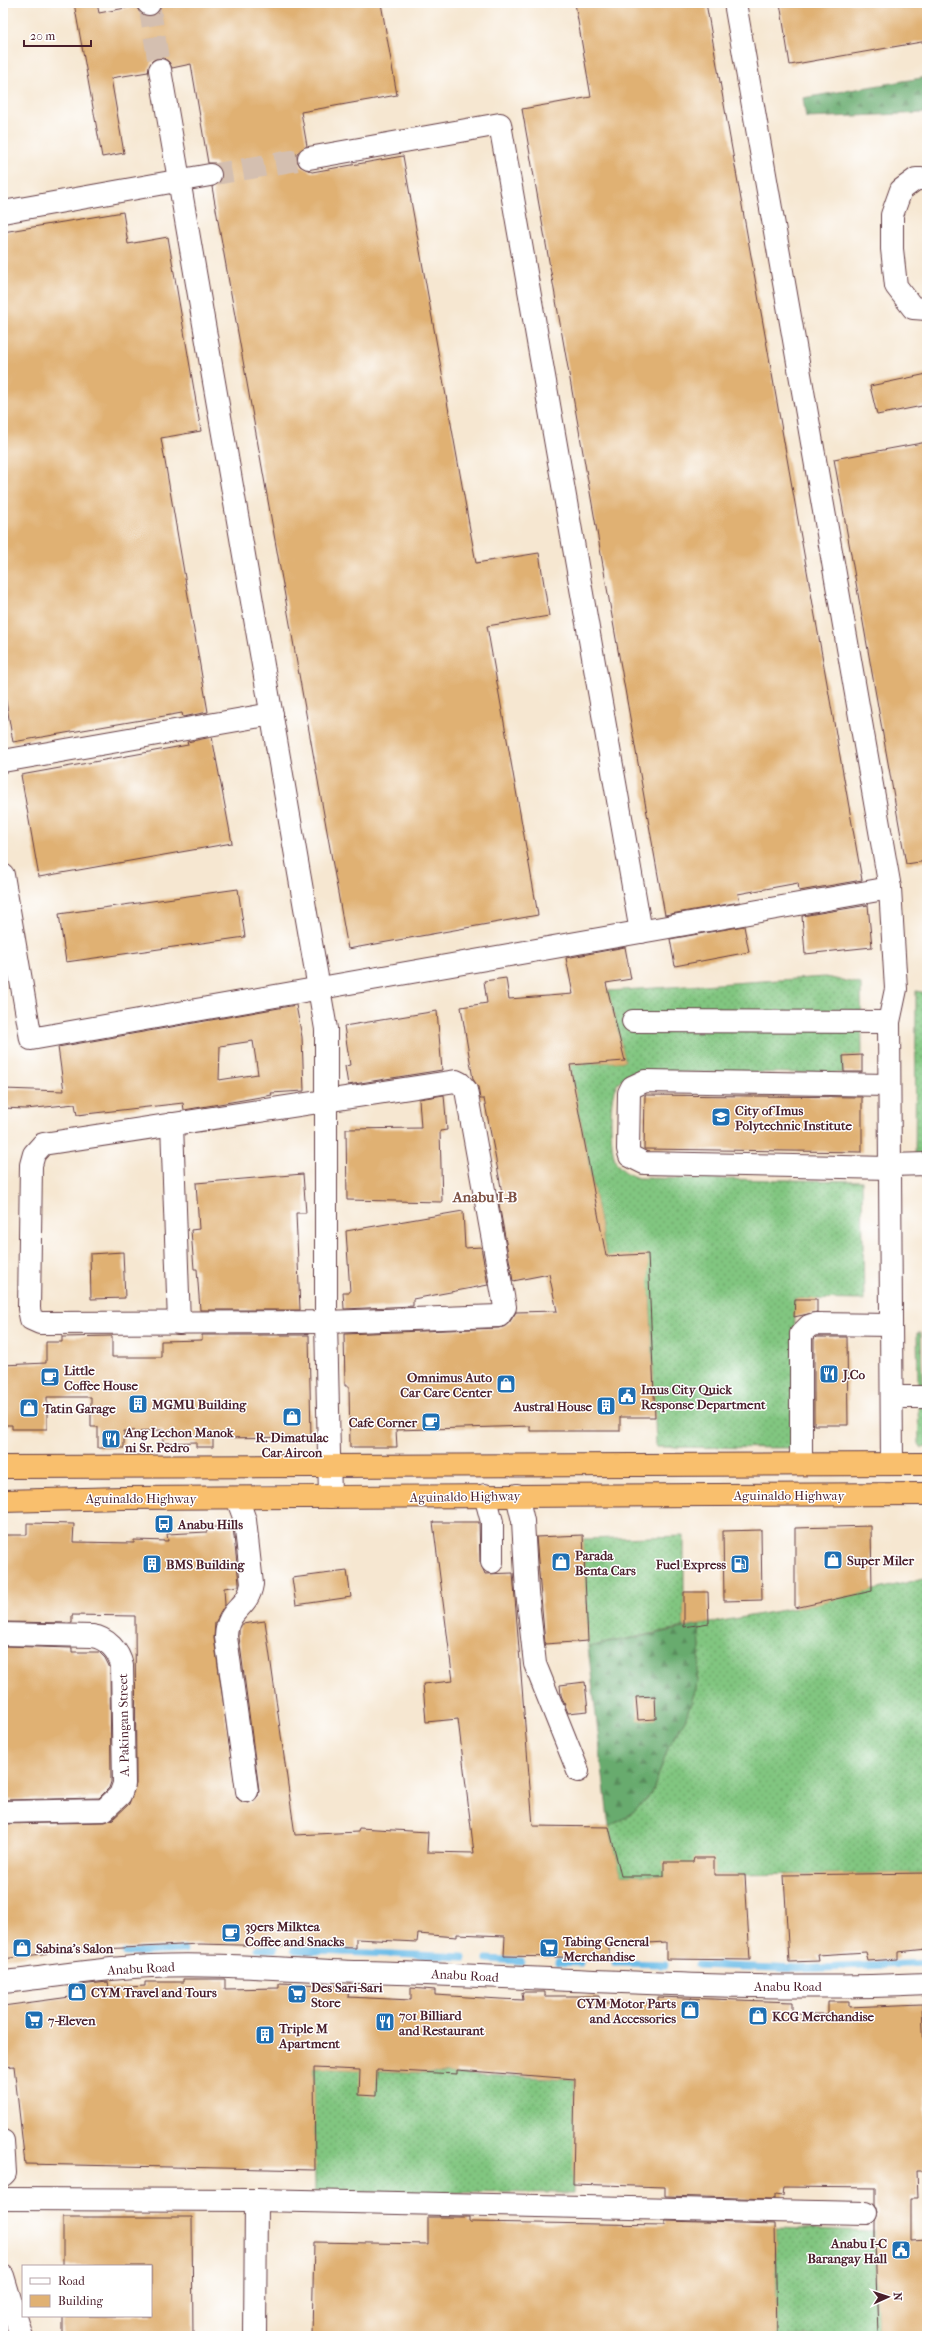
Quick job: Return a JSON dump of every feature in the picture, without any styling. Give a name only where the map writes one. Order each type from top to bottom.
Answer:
[{"type":"highway","points":[[3,1467],[927,1464]]},
{"type":"highway","points":[[517,1465],[517,1495]]},
{"type":"highway","points":[[73,1467],[73,1498]]},
{"type":"highway","name":"Aguinaldo Highway","points":[[3,1501],[73,1498],[927,1494]]},
{"type":"street","points":[[736,3],[890,888],[896,989],[889,1022],[892,1464]]},
{"type":"street","points":[[160,70],[326,1029],[326,1322],[330,1497]]},
{"type":"street","points":[[309,158],[500,124],[641,932]]},
{"type":"street","points":[[3,212],[210,175]]},
{"type":"street","points":[[927,179],[916,179],[901,190],[892,215],[892,250],[896,286],[913,308],[927,309]]},
{"type":"street","points":[[3,761],[272,714]]},
{"type":"street","points":[[3,875],[32,1039],[890,888]]},
{"type":"street","points":[[632,1021],[889,1022]]},
{"type":"street","points":[[451,1081],[460,1083],[464,1086],[505,1307],[502,1313],[494,1316],[326,1322],[40,1323],[31,1319],[29,1309],[31,1165],[37,1149],[51,1142],[172,1124],[451,1081]]},
{"type":"street","points":[[889,1085],[645,1081],[632,1087],[629,1093],[628,1148],[630,1156],[644,1163],[890,1167],[927,1164]]},
{"type":"street","points":[[172,1124],[179,1323]]},
{"type":"street","points":[[801,1464],[801,1334],[809,1326],[815,1324],[892,1325]]},
{"type":"street","points":[[892,1397],[927,1397]]},
{"type":"street","points":[[485,1495],[492,1522],[492,1562]]},
{"type":"street","points":[[517,1495],[523,1521],[527,1592],[535,1664],[578,1770]]},
{"type":"street","points":[[237,1498],[245,1520],[252,1584],[250,1594],[245,1602],[234,1610],[229,1617],[226,1636],[247,1791]]},
{"type":"street","name":"A. Pakingan Street","points":[[3,1634],[92,1636],[103,1638],[111,1645],[118,1655],[122,1666],[124,1784],[120,1795],[104,1810],[3,1812]]},
{"type":"street","name":"Anabu Road","points":[[3,1982],[111,1968],[214,1965],[438,1974],[556,1981],[740,1986],[927,1984]]},
{"type":"street","points":[[3,2141],[5,2172],[3,2175]]},
{"type":"street","points":[[3,2199],[256,2200],[866,2212]]},
{"type":"street","points":[[255,2336],[256,2200]]},
{"type":"street","points":[[3,2276],[14,2325]]},
{"type":"green space","points":[[927,77],[927,113],[806,118],[803,98]]},
{"type":"green space","points":[[825,977],[861,984],[862,1055],[843,1056],[843,1073],[637,1072],[624,1078],[615,1088],[611,1113],[611,1137],[614,1156],[620,1167],[635,1177],[862,1181],[864,1300],[795,1299],[794,1448],[656,1447],[650,1296],[614,1297],[570,1065],[625,1061],[608,991]]},
{"type":"green space","points":[[916,991],[927,993],[927,1174],[915,1174]]},
{"type":"green space","points":[[917,1333],[921,1333],[922,1382],[927,1382],[927,1386],[918,1386]]},
{"type":"green space","points":[[918,1406],[927,1406],[927,1447],[922,1448],[919,1444]]},
{"type":"green space","points":[[684,1536],[684,1627],[588,1647],[583,1539]]},
{"type":"green space","points":[[927,1578],[927,1873],[621,1876],[609,1827],[636,1810],[652,1793],[669,1745],[685,1720],[696,1688],[700,1653],[699,1625],[795,1608]]},
{"type":"green space","points":[[699,1625],[700,1653],[696,1688],[685,1720],[669,1745],[652,1793],[636,1810],[609,1827],[588,1647]]},
{"type":"green space","points":[[314,2068],[575,2079],[574,2193],[315,2192]]},
{"type":"green space","points":[[775,2228],[875,2231],[878,2336],[777,2336]]},
{"type":"building","points":[[74,3],[97,3],[99,13],[136,6],[140,13],[146,16],[158,13],[161,3],[381,3],[397,95],[301,112],[307,146],[297,153],[297,161],[300,166],[312,172],[403,156],[476,563],[539,553],[549,616],[487,626],[538,915],[348,949],[212,187],[222,180],[222,172],[215,163],[208,163],[191,64],[172,68],[169,62],[164,58],[157,58],[152,61],[148,72],[111,78],[124,153],[102,157]]},
{"type":"building","points":[[575,3],[706,3],[862,880],[799,891],[798,883],[738,894],[740,902],[665,915],[522,109],[591,97]]},
{"type":"building","points":[[780,3],[927,3],[927,41],[790,65]]},
{"type":"building","points":[[123,212],[128,244],[168,237],[201,431],[161,438],[208,712],[183,717],[182,713],[13,742],[3,684],[3,232]]},
{"type":"building","points":[[927,374],[927,405],[877,415],[870,386]]},
{"type":"building","points":[[927,442],[927,861],[906,864],[834,459]]},
{"type":"building","points":[[212,737],[232,843],[39,877],[21,775],[188,745],[187,742]]},
{"type":"building","points":[[238,889],[245,937],[66,962],[59,914]]},
{"type":"building","points":[[868,905],[872,947],[805,954],[802,916]]},
{"type":"building","points":[[744,926],[749,952],[675,966],[670,939]]},
{"type":"building","points":[[625,947],[631,979],[606,983],[625,1061],[570,1065],[606,1256],[648,1254],[655,1417],[620,1417],[620,1431],[530,1431],[530,1426],[396,1430],[397,1447],[350,1447],[349,1386],[345,1386],[344,1334],[499,1328],[509,1323],[516,1312],[557,1311],[549,1274],[513,1281],[497,1193],[502,1193],[495,1155],[484,1099],[480,1099],[478,1087],[473,1079],[461,1007],[487,1003],[484,981],[506,978],[509,999],[573,994],[566,958]]},
{"type":"building","points":[[296,1005],[302,1037],[304,1091],[271,1093],[272,1095],[184,1110],[183,1103],[77,1115],[75,1104],[26,1109],[3,1108],[3,1089],[64,1091],[58,1047]],"holes":[[[253,1041],[258,1074],[219,1080],[220,1046]]]},
{"type":"building","points":[[437,1011],[442,1070],[348,1085],[345,1066],[350,1065],[344,1026]]},
{"type":"building","points":[[862,1055],[862,1072],[844,1072],[843,1056]]},
{"type":"building","points":[[444,1095],[447,1130],[440,1131],[442,1202],[347,1200],[346,1129],[421,1128],[419,1099]]},
{"type":"building","points":[[645,1095],[862,1097],[862,1152],[644,1149]]},
{"type":"building","points":[[303,1174],[306,1213],[296,1213],[300,1310],[200,1310],[197,1269],[194,1269],[191,1230],[199,1229],[196,1183]]},
{"type":"building","points":[[463,1211],[465,1248],[481,1247],[488,1285],[413,1299],[413,1306],[344,1309],[343,1292],[350,1292],[346,1231]]},
{"type":"building","points":[[123,1252],[125,1298],[91,1299],[90,1254]]},
{"type":"building","points":[[795,1299],[817,1299],[817,1312],[794,1317]]},
{"type":"building","points":[[202,1335],[309,1335],[311,1437],[213,1438],[213,1447],[196,1447],[196,1442],[163,1443],[163,1430],[124,1431],[124,1448],[98,1448],[98,1427],[91,1427],[91,1397],[47,1397],[47,1429],[12,1429],[12,1425],[3,1425],[3,1365],[46,1363],[46,1342],[62,1342],[62,1337],[112,1336],[112,1357],[161,1357],[161,1341],[202,1340]]},
{"type":"building","points":[[816,1337],[847,1337],[848,1425],[814,1425],[814,1339]]},
{"type":"building","points":[[433,1522],[479,1522],[480,1562],[485,1574],[513,1573],[533,1826],[609,1827],[621,1876],[664,1876],[664,1862],[693,1862],[694,1858],[714,1858],[714,1875],[745,1875],[750,1960],[666,1959],[666,1942],[609,1945],[609,1958],[504,1956],[505,1936],[457,1934],[457,1937],[418,1934],[417,1942],[356,1939],[356,1948],[200,1944],[64,1951],[3,1959],[3,1824],[105,1822],[113,1819],[129,1804],[136,1784],[135,1616],[72,1615],[72,1623],[3,1622],[3,1535],[27,1535],[27,1523],[74,1524],[73,1542],[134,1543],[134,1540],[168,1541],[167,1534],[207,1532],[207,1527],[233,1527],[239,1586],[224,1588],[225,1605],[215,1623],[214,1638],[237,1798],[242,1802],[249,1803],[258,1796],[259,1790],[239,1630],[242,1624],[265,1621],[295,1835],[358,1832],[359,1828],[428,1832],[427,1852],[474,1853],[458,1719],[426,1722],[423,1684],[453,1681]]},
{"type":"building","name":"Super Miler","points":[[871,1526],[872,1591],[795,1608],[795,1528]]},
{"type":"building","points":[[761,1530],[762,1600],[724,1601],[723,1531]]},
{"type":"building","points":[[583,1535],[588,1641],[545,1644],[536,1537]]},
{"type":"building","points":[[347,1571],[351,1597],[296,1605],[292,1578]]},
{"type":"building","points":[[684,1592],[708,1592],[709,1623],[684,1627]]},
{"type":"building","points":[[3,1646],[72,1648],[72,1652],[99,1652],[105,1658],[110,1668],[111,1782],[109,1788],[99,1798],[3,1800]]},
{"type":"building","points":[[585,1682],[588,1711],[568,1713],[561,1695],[560,1685]]},
{"type":"building","points":[[655,1696],[656,1719],[638,1720],[636,1697]]},
{"type":"building","points":[[927,1873],[927,1949],[898,1952],[898,1959],[868,1961],[866,1952],[818,1955],[819,1961],[789,1962],[784,1875]]},
{"type":"building","points":[[183,1979],[225,1979],[225,1989],[279,1988],[279,1983],[349,1986],[348,1997],[411,2000],[411,1988],[435,1990],[435,1995],[523,2000],[522,1992],[545,1992],[545,1996],[599,1996],[599,2003],[658,2003],[658,1997],[792,2002],[792,2014],[828,2014],[828,2002],[849,2002],[849,2007],[922,2004],[925,2079],[926,2171],[917,2171],[918,2198],[911,2198],[911,2241],[927,2240],[927,2336],[878,2336],[875,2221],[878,2213],[875,2205],[875,2188],[784,2187],[783,2196],[774,2195],[774,2199],[665,2196],[665,2187],[573,2184],[575,2079],[457,2070],[457,2074],[377,2070],[376,2096],[359,2095],[360,2070],[314,2068],[315,2170],[25,2164],[14,2066],[3,2067],[3,2006],[70,1997],[69,1986],[108,1982],[109,1988],[145,1986],[145,1982],[183,1982]]},
{"type":"building","points":[[63,2217],[192,2217],[193,2336],[63,2336],[63,2317],[152,2317],[152,2265],[63,2265]]},
{"type":"building","points":[[428,2217],[469,2217],[469,2222],[665,2225],[665,2221],[775,2224],[777,2336],[312,2336],[314,2242],[428,2244]]},
{"type":"waterway","points":[[258,1949],[275,1949]]},
{"type":"waterway","points":[[126,1953],[184,1950]]},
{"type":"waterway","points":[[294,1950],[463,1957]]},
{"type":"waterway","points":[[487,1959],[521,1961]]},
{"type":"waterway","points":[[558,1962],[580,1963]]},
{"type":"waterway","points":[[615,1963],[665,1964]]},
{"type":"waterway","points":[[698,1965],[798,1969],[927,1963]]},
{"type":"tunnel","points":[[149,4],[160,70]]},
{"type":"tunnel","points":[[210,175],[309,158]]},
{"type":"place","name":"City of Imus Polytechnic Institute","points":[[721,1117]]},
{"type":"place","name":"J.Co","points":[[829,1374]]},
{"type":"place","name":"Little Coffee House","points":[[50,1377]]},
{"type":"place","name":"Omnimus Auto Car Care Center","points":[[506,1384]]},
{"type":"place","name":"Imus City Quick Response Department","points":[[627,1396]]},
{"type":"place","name":"MGMU Building","points":[[138,1404]]},
{"type":"place","name":"Austral House","points":[[606,1406]]},
{"type":"place","name":"Tatin Garage","points":[[29,1408]]},
{"type":"place","name":"R. Dimatulac Car Aircon","points":[[292,1417]]},
{"type":"place","name":"Cafe Corner","points":[[431,1422]]},
{"type":"place","name":"Ang Lechon Manok ni Sr. Pedro","points":[[111,1439]]},
{"type":"place","name":"Anabu Hills","points":[[164,1524]]},
{"type":"place","name":"Super Miler","points":[[833,1560]]},
{"type":"place","name":"Parada Benta Cars","points":[[561,1562]]},
{"type":"place","name":"BMS Building","points":[[152,1564]]},
{"type":"place","name":"Fuel Express","points":[[740,1564]]},
{"type":"place","name":"39ers Milktea Coffee and Snacks","points":[[231,1933]]},
{"type":"place","name":"Sabina's Salon","points":[[22,1948]]},
{"type":"place","name":"Tabing General Merchandise","points":[[549,1948]]},
{"type":"place","name":"CYM Travel and Tours","points":[[77,1992]]},
{"type":"place","name":"Des Sari-Sari Store","points":[[297,1994]]},
{"type":"place","name":"CYM Motor Parts and Accessories","points":[[690,2010]]},
{"type":"place","name":"KCG Merchandise","points":[[758,2016]]},
{"type":"place","name":"7-Eleven","points":[[34,2020]]},
{"type":"place","name":"701 Billiard and Restaurant","points":[[385,2022]]},
{"type":"place","name":"Triple M Apartment","points":[[265,2035]]},
{"type":"place","name":"Anabu I-C Barangay Hall","points":[[901,2250]]},
{"type":"district","name":"Anabu I-B","points":[[485,1197]]}]
